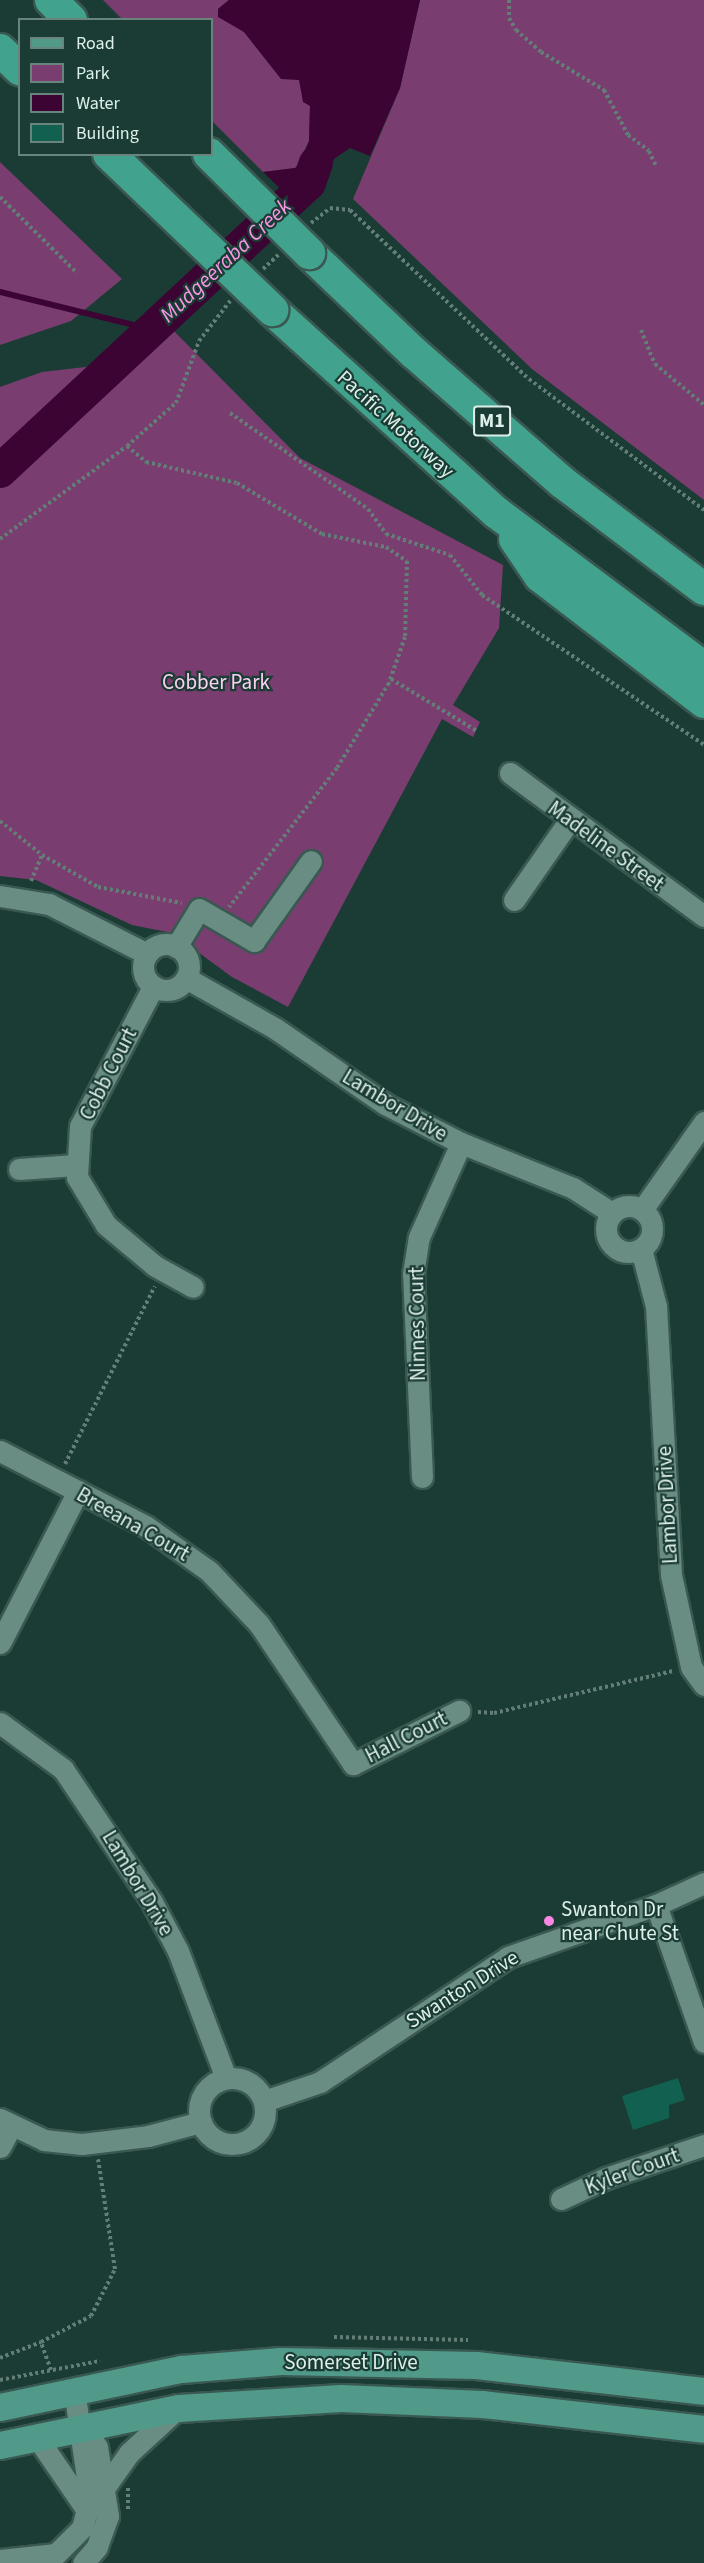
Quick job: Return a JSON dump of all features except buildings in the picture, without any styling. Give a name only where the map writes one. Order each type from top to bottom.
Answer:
[{"type":"highway","points":[[51,0],[69,18]]},
{"type":"highway","points":[[0,50],[18,67]]},
{"type":"highway","name":"Pacific Motorway","points":[[111,156],[272,310],[497,513],[704,668]]},
{"type":"highway","name":"M1","points":[[211,156],[412,352],[562,482],[698,581]]},
{"type":"highway","points":[[497,513],[540,576],[704,702]]},
{"type":"main road","name":"Somerset Drive","points":[[0,2407],[64,2384],[181,2369],[344,2360],[476,2365],[704,2391]]},
{"type":"main road","name":"Somerset Drive","points":[[0,2445],[82,2424],[178,2408],[341,2398],[411,2399],[704,2429]]},
{"type":"street","name":"Madeline Street","points":[[510,773],[569,821],[704,916]]},
{"type":"street","points":[[514,900],[569,821]]},
{"type":"street","points":[[176,947],[199,909],[254,941],[311,861]]},
{"type":"street","points":[[0,896],[29,899],[69,913],[147,954]]},
{"type":"street","points":[[160,945],[176,947],[189,964],[186,978],[176,988],[153,987],[143,972],[147,954],[160,945]]},
{"type":"street","name":"Lambor Drive","points":[[186,978],[276,1029],[385,1104],[461,1143],[573,1188],[612,1213]]},
{"type":"street","name":"Cobb Court","points":[[75,1165],[87,1110],[153,987]]},
{"type":"street","points":[[642,1210],[704,1122]]},
{"type":"street","name":"Ninnes Court","points":[[422,1477],[413,1274],[419,1237],[461,1143]]},
{"type":"street","points":[[19,1169],[75,1165],[84,1193],[106,1225],[168,1275],[193,1287]]},
{"type":"street","points":[[627,1206],[642,1210],[649,1217],[652,1235],[641,1249],[627,1252],[613,1246],[606,1226],[612,1213],[627,1206]]},
{"type":"street","name":"Lambor Drive","points":[[641,1249],[656,1306],[671,1575],[691,1667],[704,1685]]},
{"type":"street","name":"Breeana Court","points":[[0,1451],[169,1540],[226,1587],[270,1639],[353,1764]]},
{"type":"street","points":[[0,1643],[78,1491]]},
{"type":"street","name":"Hall Court","points":[[353,1764],[459,1711]]},
{"type":"street","name":"Lambor Drive","points":[[0,1722],[63,1769],[152,1902],[178,1951],[226,2078]]},
{"type":"street","name":"Swanton Drive","points":[[264,2101],[320,2082],[508,1957],[656,1905],[704,1883]]},
{"type":"street","points":[[656,1905],[704,2042]]},
{"type":"street","points":[[226,2078],[251,2084],[264,2101],[266,2113],[259,2131],[242,2143],[214,2139],[201,2122],[200,2104],[205,2091],[226,2078]]},
{"type":"street","points":[[0,2147],[6,2123],[62,2144],[96,2144],[201,2122]]},
{"type":"street","name":"Kyler Court","points":[[561,2199],[606,2178],[704,2145]]},
{"type":"street","points":[[64,2384],[82,2424],[98,2447],[105,2487],[107,2526],[83,2563]]},
{"type":"street","points":[[105,2487],[129,2453],[178,2408]]},
{"type":"street","points":[[0,2560],[56,2554],[78,2533],[88,2513],[82,2424]]},
{"type":"street","points":[[36,2436],[88,2513]]},
{"type":"path","points":[[509,0],[508,18],[516,30],[541,52],[604,90],[628,135],[649,152],[656,166]]},
{"type":"path","points":[[0,197],[77,273]]},
{"type":"path","points":[[640,330],[655,364],[704,405]]},
{"type":"path","points":[[230,413],[368,509],[386,534],[450,555],[482,595],[704,745]]},
{"type":"path","points":[[127,446],[146,462],[226,480],[259,492],[322,534],[400,554],[407,561],[408,605],[405,637],[391,679],[337,768],[219,921]]},
{"type":"path","points":[[391,679],[477,730]]},
{"type":"path","points":[[0,821],[42,855],[98,887],[199,909]]},
{"type":"path","points":[[29,899],[33,872],[42,855]]},
{"type":"path","points":[[56,1480],[154,1287],[168,1275]]},
{"type":"path","points":[[459,1711],[494,1713],[691,1667]]},
{"type":"path","points":[[0,2358],[41,2342],[91,2316],[115,2269],[96,2144]]},
{"type":"path","points":[[41,2342],[64,2384]]},
{"type":"path","points":[[127,2520],[129,2479]]},
{"type":"green space","points":[[103,0],[229,0],[218,9],[244,32],[277,73],[299,80],[310,106],[309,141],[296,168],[263,172],[213,122],[213,18],[121,18]]},
{"type":"green space","points":[[420,0],[704,0],[704,500],[532,369],[353,199],[400,88]]},
{"type":"green space","points":[[0,162],[122,279],[71,321],[0,345]]},
{"type":"green space","name":"Cobber Park","points":[[162,319],[300,458],[503,565],[499,628],[453,705],[480,722],[473,737],[442,719],[288,1007],[232,977],[172,933],[132,925],[36,880],[0,876],[0,387],[42,372],[120,363]]},
{"type":"water","points":[[229,0],[420,0],[400,88],[370,156],[350,148],[334,159],[319,197],[300,208],[263,172],[295,168],[300,163],[309,141],[310,106],[303,102],[299,80],[281,79],[244,32],[218,17],[218,9]]},
{"type":"waterway","name":"Mudgeeraba Creek","points":[[0,471],[309,183],[316,163]]},
{"type":"waterway","points":[[0,292],[153,330]]},
{"type":"place","name":"Swanton Dr near Chute St","points":[[549,1921]]}]
